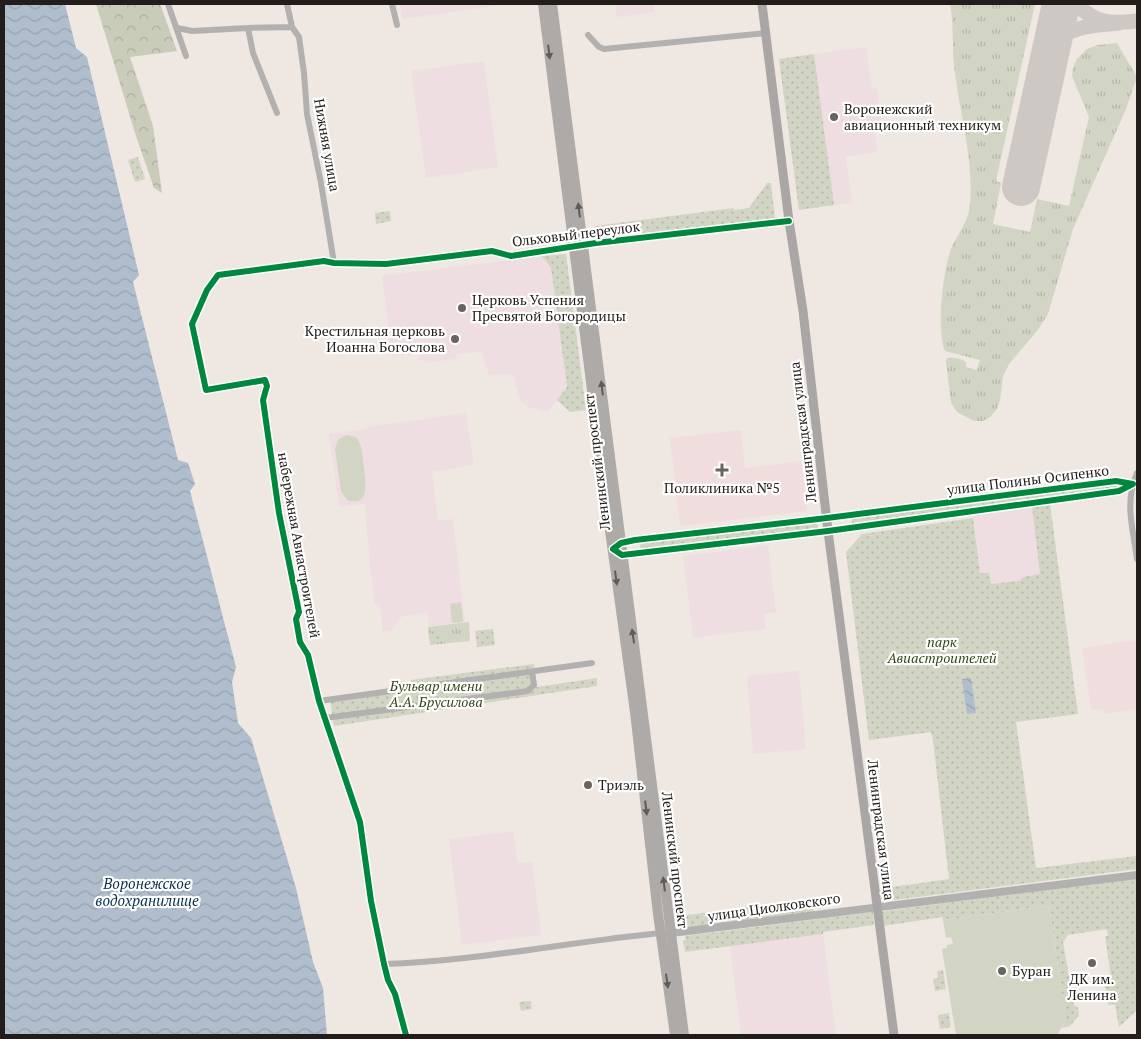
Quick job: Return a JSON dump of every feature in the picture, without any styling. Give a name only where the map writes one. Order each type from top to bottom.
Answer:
[{"type":"main road","name":"Ленинский проспект","points":[[543,4],[579,246]]},
{"type":"main road","name":"Ленинский проспект","points":[[552,4],[635,712],[666,933],[684,1035]]},
{"type":"main road","name":"Ленинградская улица","points":[[762,4],[789,222],[803,312],[828,531],[894,1035]]},
{"type":"main road","name":"Ленинский проспект","points":[[617,546],[622,555],[666,933],[675,1035]]},
{"type":"street","points":[[168,4],[186,56]]},
{"type":"street","name":"Нижняя улица","points":[[287,4],[292,28],[299,37],[307,114],[334,263]]},
{"type":"street","points":[[392,4],[397,26]]},
{"type":"street","points":[[177,28],[192,31],[292,28]]},
{"type":"street","points":[[248,28],[254,53],[277,113]]},
{"type":"street","points":[[588,35],[599,48],[604,49],[766,33]]},
{"type":"street","name":"Ольховый переулок","points":[[218,275],[324,261],[334,263],[386,264],[492,251],[511,256],[579,246],[789,222]]},
{"type":"street","name":"набережная Авиастроителей","points":[[218,275],[206,290],[192,324],[206,390],[265,380],[266,386],[263,400],[279,513],[299,612],[296,619],[300,642],[308,655],[319,701],[360,822],[371,901],[384,964],[388,980],[395,994],[406,1035]]},
{"type":"street","points":[[1137,473],[1130,494],[1137,559]]},
{"type":"street","name":"улица Полины Осипенко","points":[[617,546],[1116,481],[1133,484]]},
{"type":"street","name":"улица Полины Осипенко","points":[[622,555],[828,531],[1119,491],[1133,484]]},
{"type":"street","points":[[319,701],[592,663]]},
{"type":"street","points":[[325,718],[528,691],[534,685],[532,672]]},
{"type":"street","name":"улица Циолковского","points":[[384,964],[456,959],[1137,874]]},
{"type":"shaded area","points":[[400,4],[497,4],[496,6],[402,19]]},
{"type":"shaded area","points":[[615,4],[654,4],[655,12],[617,17]]},
{"type":"shaded area","name":"Воронежский авиационный техникум","points":[[866,47],[872,89],[877,88],[883,132],[875,134],[877,152],[846,157],[852,203],[799,210],[779,59]]},
{"type":"shaded area","points":[[484,61],[498,167],[426,178],[411,71]]},
{"type":"shaded area","points":[[542,256],[551,268],[567,388],[547,412],[529,407],[521,402],[513,374],[489,375],[481,351],[458,354],[455,359],[423,363],[423,360],[419,360],[419,354],[392,356],[382,276]]},
{"type":"shaded area","points":[[466,413],[474,465],[432,472],[438,521],[453,519],[465,622],[429,626],[427,613],[402,616],[391,631],[383,632],[380,607],[375,603],[370,568],[365,504],[339,506],[329,434]]},
{"type":"shaded area","points":[[741,430],[745,468],[801,461],[807,511],[680,526],[670,438]]},
{"type":"shaded area","points":[[1032,507],[1040,574],[1024,577],[1019,581],[991,584],[980,573],[973,515]]},
{"type":"shaded area","points":[[768,545],[776,612],[764,614],[766,629],[693,638],[683,556]]},
{"type":"shaded area","points":[[1137,640],[1137,709],[1104,714],[1103,709],[1091,710],[1082,648]]},
{"type":"shaded area","points":[[799,671],[806,749],[753,754],[747,676]]},
{"type":"shaded area","points":[[513,831],[517,863],[532,861],[541,935],[462,945],[449,839]]},
{"type":"shaded area","points":[[823,934],[836,1035],[741,1035],[730,946]]},
{"type":"green space","points":[[96,4],[160,4],[177,51],[130,57],[153,126],[162,193],[154,188],[135,133]]},
{"type":"green space","points":[[950,4],[1035,4],[996,181],[1001,183],[993,224],[1030,232],[1037,199],[1069,206],[1089,117],[1072,76],[1077,59],[1087,49],[1097,45],[1117,43],[1137,77],[1126,109],[1073,229],[1048,314],[1037,331],[1009,364],[1003,376],[997,409],[990,417],[983,421],[974,421],[957,412],[951,403],[946,361],[947,358],[960,359],[966,362],[966,367],[977,370],[980,360],[945,351],[941,329],[945,271],[951,249],[967,217],[971,187],[968,152],[954,65]]},
{"type":"green space","points":[[814,54],[834,205],[799,210],[779,59]]},
{"type":"green space","points":[[138,157],[145,179],[135,182],[128,160]]},
{"type":"green space","points":[[767,183],[771,183],[775,219],[597,241],[595,226],[734,208],[734,210],[749,208]]},
{"type":"green space","points":[[390,211],[391,221],[376,224],[375,213]]},
{"type":"green space","points":[[566,254],[586,410],[570,412],[557,400],[567,387],[551,268],[542,256]]},
{"type":"green space","points":[[346,435],[356,437],[358,440],[364,467],[365,492],[360,500],[355,501],[347,500],[341,491],[335,449],[338,440]]},
{"type":"green space","points":[[1112,484],[1117,485],[1117,488],[852,523],[851,517]]},
{"type":"green space","name":"парк Авиастроителей","points":[[1050,504],[1078,714],[1016,722],[1036,868],[1137,856],[1137,869],[894,900],[892,887],[949,879],[933,740],[931,732],[869,740],[846,552],[862,534],[973,518],[980,573],[989,573],[991,584],[1019,581],[1023,577],[1040,574],[1032,507]]},
{"type":"green space","points":[[816,522],[817,528],[642,550],[640,547],[641,543]]},
{"type":"green space","points":[[461,602],[463,622],[452,623],[450,604]]},
{"type":"green space","points":[[469,622],[470,641],[430,645],[428,627]]},
{"type":"green space","points":[[493,629],[495,645],[477,647],[475,631]]},
{"type":"green space","points":[[440,630],[442,641],[433,643],[431,631]]},
{"type":"green space","name":"Бульвар имени А.А. Брусилова","points":[[534,664],[537,687],[597,678],[597,686],[334,726],[330,697],[412,686],[411,680]]},
{"type":"green space","points":[[1137,878],[1137,1010],[1119,1027],[1115,1004],[1108,1005],[1105,986],[1112,984],[1105,936],[1108,936],[1107,929],[1068,935],[1063,942],[1074,1005],[1078,1008],[1079,1015],[1070,1026],[1062,1028],[1066,1020],[1049,906],[943,920],[942,917],[883,926],[881,913],[885,911]]},
{"type":"green space","points":[[812,899],[814,912],[681,929],[679,916]]},
{"type":"green space","name":"Буран","points":[[1049,906],[1066,1020],[1057,1035],[956,1035],[942,949],[947,948],[947,945],[953,944],[951,937],[946,938],[943,920]]},
{"type":"green space","points":[[873,912],[874,925],[823,932],[823,934],[685,952],[683,940],[686,940],[685,936]]},
{"type":"green space","points":[[943,970],[946,989],[935,991],[933,979],[938,978],[937,971]]},
{"type":"green space","points":[[531,1001],[532,1009],[521,1011],[519,1002]]},
{"type":"green space","points":[[949,1013],[951,1027],[940,1029],[938,1015]]},
{"type":"water","name":"Воронежское водохранилище","points":[[4,4],[65,4],[76,48],[87,57],[139,275],[133,282],[178,460],[188,463],[195,484],[190,491],[236,667],[232,682],[238,723],[251,738],[296,888],[313,962],[323,988],[327,1035],[4,1035]]},
{"type":"water","points":[[971,678],[976,713],[967,714],[962,679]]},
{"type":"taxiway","points":[[1076,4],[1090,16],[1104,21],[1137,21]]},
{"type":"taxiway","points":[[1048,61],[1058,45],[1060,37],[1067,33],[1089,26],[1120,23]]},
{"type":"runway","points":[[1021,187],[1061,4]]},
{"type":"cycle path","points":[[406,1035],[395,994],[388,980],[384,964],[371,901],[360,822],[319,701],[308,655],[300,642],[296,619],[299,612],[279,513],[263,400],[267,386],[265,380],[206,390],[192,324],[207,290],[218,275],[324,261],[334,263],[386,264],[492,251],[511,256],[596,243],[789,221]]},
{"type":"cycle path","points":[[1116,481],[1133,484],[1119,491],[828,531],[622,555],[613,549],[621,543],[635,540],[827,518],[1116,481]]},
{"type":"place","name":"Воронежский авиационный техникум","points":[[834,117]]},
{"type":"place","name":"Церковь Успения Пресвятой Богородицы","points":[[462,308]]},
{"type":"place","name":"Крестильная церковь Иоанна Богослова","points":[[455,339]]},
{"type":"place","name":"Поликлиника №5","points":[[722,470]]},
{"type":"place","name":"Триэль","points":[[588,785]]},
{"type":"place","name":"ДК им. Ленина","points":[[1092,963]]},
{"type":"place","name":"Буран","points":[[1002,971]]}]
